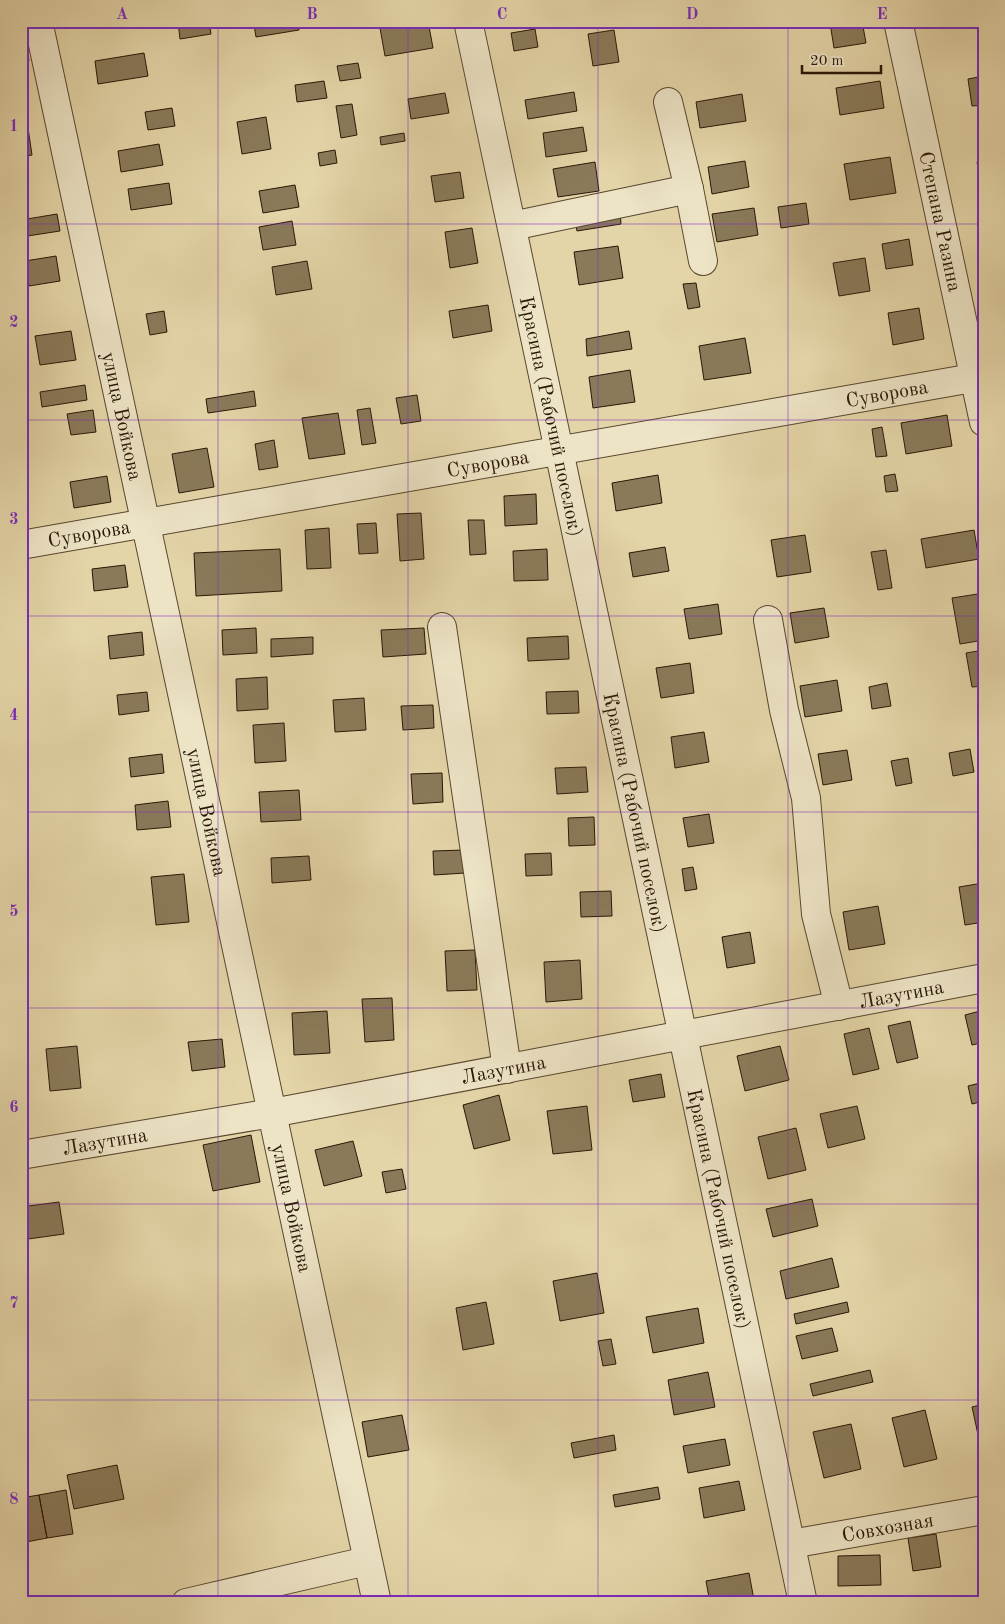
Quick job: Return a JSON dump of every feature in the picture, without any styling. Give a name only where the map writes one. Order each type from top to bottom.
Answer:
[{"type":"street","name":"улица Войкова","points":[[38,21],[377,1603]]},
{"type":"street","name":"Красина (Рабочий поселок)","points":[[468,21],[803,1603]]},
{"type":"street","name":"Степана Разина","points":[[898,21],[979,376],[984,422]]},
{"type":"street","points":[[668,102],[689,189],[703,261]]},
{"type":"street","points":[[512,226],[689,189]]},
{"type":"street","name":"Суворова","points":[[21,544],[979,376]]},
{"type":"street","points":[[768,620],[784,710],[806,798],[816,914],[838,1006]]},
{"type":"street","points":[[442,627],[507,1069]]},
{"type":"street","name":"Лазутина","points":[[21,1155],[272,1114],[984,978]]},
{"type":"street","name":"Совхозная","points":[[791,1544],[984,1510]]},
{"type":"street","points":[[186,1603],[368,1561]]},
{"type":"building","points":[[209,21],[211,34],[180,39],[178,22]]},
{"type":"building","points":[[279,21],[298,21],[299,30],[256,37],[254,25]]},
{"type":"building","points":[[428,21],[433,48],[385,56],[380,28]]},
{"type":"building","points":[[862,21],[866,43],[834,48],[830,23]]},
{"type":"building","points":[[943,21],[969,21],[944,25]]},
{"type":"building","points":[[535,29],[538,47],[514,51],[511,33]]},
{"type":"building","points":[[614,30],[619,62],[593,66],[588,34]]},
{"type":"building","points":[[25,33],[29,61],[21,63],[21,34]]},
{"type":"building","points":[[144,53],[148,76],[98,84],[95,61]]},
{"type":"building","points":[[358,63],[361,78],[340,81],[337,66]]},
{"type":"building","points":[[984,76],[984,105],[972,106],[968,79]]},
{"type":"building","points":[[324,81],[327,98],[297,102],[295,85]]},
{"type":"building","points":[[880,81],[884,108],[840,115],[836,88]]},
{"type":"building","points":[[574,92],[577,111],[528,119],[525,100]]},
{"type":"building","points":[[445,93],[449,113],[411,119],[408,99]]},
{"type":"building","points":[[742,94],[746,121],[700,128],[696,102]]},
{"type":"building","points":[[352,104],[357,135],[341,138],[336,106]]},
{"type":"building","points":[[172,108],[175,126],[148,130],[145,112]]},
{"type":"building","points":[[266,117],[271,149],[242,154],[237,122]]},
{"type":"building","points":[[583,127],[587,151],[546,157],[543,133]]},
{"type":"building","points":[[28,128],[32,155],[21,157],[21,129]]},
{"type":"building","points":[[404,133],[405,141],[381,145],[380,137]]},
{"type":"building","points":[[159,144],[163,165],[121,172],[118,151]]},
{"type":"building","points":[[335,150],[337,163],[320,166],[318,153]]},
{"type":"building","points":[[890,157],[896,193],[850,200],[844,164]]},
{"type":"building","points":[[745,161],[749,187],[712,194],[708,167]]},
{"type":"building","points":[[984,161],[984,198],[983,198],[977,162]]},
{"type":"building","points":[[595,162],[599,191],[558,197],[553,169]]},
{"type":"building","points":[[460,172],[464,198],[435,202],[431,176]]},
{"type":"building","points":[[169,183],[172,204],[131,210],[128,189]]},
{"type":"building","points":[[295,185],[299,207],[263,213],[259,191]]},
{"type":"building","points":[[806,203],[809,224],[781,228],[778,207]]},
{"type":"building","points":[[754,208],[758,235],[717,242],[712,214]]},
{"type":"building","points":[[620,212],[621,224],[577,231],[575,220]]},
{"type":"building","points":[[57,214],[60,231],[21,237],[21,220]]},
{"type":"building","points":[[292,221],[296,245],[263,250],[259,227]]},
{"type":"building","points":[[984,227],[984,252],[980,228]]},
{"type":"building","points":[[472,228],[478,263],[450,268],[445,232]]},
{"type":"building","points":[[909,239],[913,265],[886,269],[882,244]]},
{"type":"building","points":[[618,246],[623,278],[579,285],[574,252]]},
{"type":"building","points":[[56,256],[60,281],[29,286],[25,261]]},
{"type":"building","points":[[865,258],[870,291],[839,296],[833,263]]},
{"type":"building","points":[[307,261],[312,289],[276,295],[272,267]]},
{"type":"building","points":[[696,283],[700,307],[688,309],[683,284]]},
{"type":"building","points":[[488,305],[492,331],[453,338],[449,311]]},
{"type":"building","points":[[919,308],[924,339],[893,345],[888,313]]},
{"type":"building","points":[[164,311],[167,332],[150,335],[146,314]]},
{"type":"building","points":[[71,331],[76,360],[40,365],[35,336]]},
{"type":"building","points":[[629,331],[632,349],[587,356],[586,339]]},
{"type":"building","points":[[745,338],[751,373],[704,380],[699,346]]},
{"type":"building","points":[[630,370],[635,402],[593,408],[589,377]]},
{"type":"building","points":[[85,385],[87,400],[42,407],[40,392]]},
{"type":"building","points":[[254,391],[256,406],[208,413],[206,399]]},
{"type":"building","points":[[417,395],[421,421],[401,424],[396,398]]},
{"type":"building","points":[[370,408],[376,443],[362,445],[357,410]]},
{"type":"building","points":[[93,410],[96,432],[71,435],[67,414]]},
{"type":"building","points":[[338,413],[345,454],[309,459],[302,418]]},
{"type":"building","points":[[947,415],[952,446],[906,454],[901,423]]},
{"type":"building","points":[[882,427],[887,456],[876,457],[872,429]]},
{"type":"building","points":[[274,440],[278,467],[259,470],[255,444]]},
{"type":"building","points":[[207,448],[214,487],[179,493],[172,454]]},
{"type":"building","points":[[895,474],[898,491],[886,492],[884,476]]},
{"type":"building","points":[[658,475],[662,503],[616,511],[612,483]]},
{"type":"building","points":[[107,476],[111,502],[74,508],[70,482]]},
{"type":"building","points":[[536,494],[537,524],[505,526],[504,496]]},
{"type":"building","points":[[421,513],[424,559],[400,561],[397,514]]},
{"type":"building","points":[[468,520],[484,520],[486,554],[470,555]]},
{"type":"building","points":[[376,523],[378,553],[359,554],[357,524]]},
{"type":"building","points":[[329,528],[331,568],[307,569],[305,530]]},
{"type":"building","points":[[974,530],[979,559],[926,568],[921,539]]},
{"type":"building","points":[[805,535],[811,572],[777,577],[771,540]]},
{"type":"building","points":[[665,547],[669,571],[633,577],[629,553]]},
{"type":"building","points":[[280,549],[282,591],[196,596],[194,553]]},
{"type":"building","points":[[547,549],[548,580],[514,581],[513,551]]},
{"type":"building","points":[[886,550],[892,588],[878,590],[871,552]]},
{"type":"building","points":[[125,565],[128,587],[94,591],[92,569]]},
{"type":"building","points":[[984,593],[984,640],[960,644],[952,598]]},
{"type":"building","points":[[718,604],[722,634],[689,639],[684,609]]},
{"type":"building","points":[[824,608],[829,637],[795,643],[790,613]]},
{"type":"building","points":[[256,628],[257,653],[223,655],[222,630]]},
{"type":"building","points":[[424,628],[426,654],[383,657],[381,630]]},
{"type":"building","points":[[142,632],[144,655],[110,659],[108,636]]},
{"type":"building","points":[[568,636],[569,659],[528,661],[527,638]]},
{"type":"building","points":[[313,637],[313,654],[271,657],[271,639]]},
{"type":"building","points":[[984,650],[984,686],[972,687],[966,653]]},
{"type":"building","points":[[690,663],[694,693],[661,698],[656,668]]},
{"type":"building","points":[[267,677],[268,709],[237,711],[236,679]]},
{"type":"building","points":[[837,680],[842,711],[805,717],[800,686]]},
{"type":"building","points":[[887,683],[891,706],[872,709],[869,687]]},
{"type":"building","points":[[578,691],[579,713],[547,714],[546,692]]},
{"type":"building","points":[[147,692],[149,711],[119,715],[117,695]]},
{"type":"building","points":[[364,698],[366,730],[335,732],[333,700]]},
{"type":"building","points":[[433,705],[434,728],[403,730],[401,706]]},
{"type":"building","points":[[984,712],[984,745],[979,713]]},
{"type":"building","points":[[284,723],[286,761],[255,763],[253,725]]},
{"type":"building","points":[[704,732],[709,762],[675,768],[671,737]]},
{"type":"building","points":[[970,749],[974,772],[953,776],[949,753]]},
{"type":"building","points":[[847,750],[852,780],[823,785],[818,754]]},
{"type":"building","points":[[162,754],[164,773],[131,777],[129,758]]},
{"type":"building","points":[[908,758],[912,783],[896,786],[891,761]]},
{"type":"building","points":[[586,767],[588,792],[557,794],[555,768]]},
{"type":"building","points":[[442,773],[443,802],[413,804],[411,774]]},
{"type":"building","points":[[299,790],[301,820],[261,822],[259,792]]},
{"type":"building","points":[[168,801],[171,827],[137,830],[135,805]]},
{"type":"building","points":[[709,814],[714,843],[688,847],[683,818]]},
{"type":"building","points":[[594,817],[595,845],[569,846],[568,818]]},
{"type":"building","points":[[464,850],[465,873],[434,875],[433,851]]},
{"type":"building","points":[[551,853],[552,875],[526,876],[525,854]]},
{"type":"building","points":[[309,856],[311,880],[272,883],[271,858]]},
{"type":"building","points":[[693,867],[697,889],[685,891],[682,869]]},
{"type":"building","points":[[184,874],[189,922],[156,925],[151,877]]},
{"type":"building","points":[[983,883],[984,922],[965,925],[959,887]]},
{"type":"building","points":[[611,891],[612,916],[581,917],[580,892]]},
{"type":"building","points":[[878,906],[885,944],[849,950],[843,912]]},
{"type":"building","points":[[750,932],[755,963],[727,968],[722,937]]},
{"type":"building","points":[[475,950],[477,990],[447,991],[445,951]]},
{"type":"building","points":[[580,960],[582,999],[546,1002],[544,962]]},
{"type":"building","points":[[392,998],[394,1040],[365,1042],[362,999]]},
{"type":"building","points":[[984,1010],[984,1042],[972,1045],[965,1015]]},
{"type":"building","points":[[327,1011],[330,1053],[294,1055],[292,1013]]},
{"type":"building","points":[[910,1021],[918,1058],[897,1063],[888,1026]]},
{"type":"building","points":[[869,1028],[879,1069],[853,1075],[844,1034]]},
{"type":"building","points":[[222,1039],[225,1067],[192,1071],[188,1042]]},
{"type":"building","points":[[77,1046],[81,1088],[50,1091],[46,1049]]},
{"type":"building","points":[[780,1046],[789,1080],[745,1091],[737,1056]]},
{"type":"building","points":[[661,1074],[665,1097],[633,1102],[629,1080]]},
{"type":"building","points":[[984,1082],[984,1101],[972,1104],[968,1086]]},
{"type":"building","points":[[499,1095],[510,1140],[474,1149],[463,1105]]},
{"type":"building","points":[[587,1106],[592,1150],[553,1154],[547,1111]]},
{"type":"building","points":[[857,1106],[865,1139],[828,1148],[820,1114]]},
{"type":"building","points":[[796,1128],[806,1170],[768,1179],[758,1137]]},
{"type":"building","points":[[251,1135],[260,1182],[213,1191],[203,1145]]},
{"type":"building","points":[[353,1141],[362,1176],[324,1186],[315,1150]]},
{"type":"building","points":[[402,1169],[406,1189],[386,1193],[382,1172]]},
{"type":"building","points":[[812,1199],[818,1226],[773,1237],[766,1209]]},
{"type":"building","points":[[59,1202],[64,1234],[21,1240],[21,1207]]},
{"type":"building","points":[[832,1258],[839,1287],[786,1299],[780,1271]]},
{"type":"building","points":[[597,1273],[604,1313],[560,1321],[553,1281]]},
{"type":"building","points":[[486,1302],[494,1344],[463,1350],[456,1308]]},
{"type":"building","points":[[847,1302],[849,1312],[796,1324],[794,1314]]},
{"type":"building","points":[[698,1308],[704,1343],[653,1353],[646,1317]]},
{"type":"building","points":[[832,1328],[838,1351],[802,1359],[796,1336]]},
{"type":"building","points":[[611,1339],[616,1364],[603,1366],[598,1341]]},
{"type":"building","points":[[870,1370],[873,1382],[813,1396],[810,1384]]},
{"type":"building","points":[[708,1372],[715,1407],[674,1415],[668,1380]]},
{"type":"building","points":[[984,1404],[984,1452],[982,1453],[972,1407]]},
{"type":"building","points":[[925,1410],[937,1459],[904,1467],[892,1418]]},
{"type":"building","points":[[402,1415],[409,1450],[368,1457],[362,1422]]},
{"type":"building","points":[[851,1424],[861,1469],[824,1478],[813,1432]]},
{"type":"building","points":[[614,1435],[616,1450],[574,1458],[571,1443]]},
{"type":"building","points":[[725,1439],[730,1465],[688,1473],[683,1446]]},
{"type":"building","points":[[117,1465],[124,1499],[74,1509],[67,1475]]},
{"type":"building","points":[[739,1481],[745,1510],[704,1518],[699,1488]]},
{"type":"building","points":[[658,1487],[660,1499],[615,1507],[613,1495]]},
{"type":"building","points":[[66,1490],[73,1534],[47,1538],[39,1495]]},
{"type":"building","points":[[39,1495],[47,1538],[21,1543],[21,1498]]},
{"type":"building","points":[[936,1534],[941,1567],[913,1571],[908,1538]]},
{"type":"building","points":[[880,1555],[881,1585],[838,1586],[838,1556]]},
{"type":"building","points":[[749,1573],[754,1600],[742,1603],[710,1603],[706,1581]]}]
